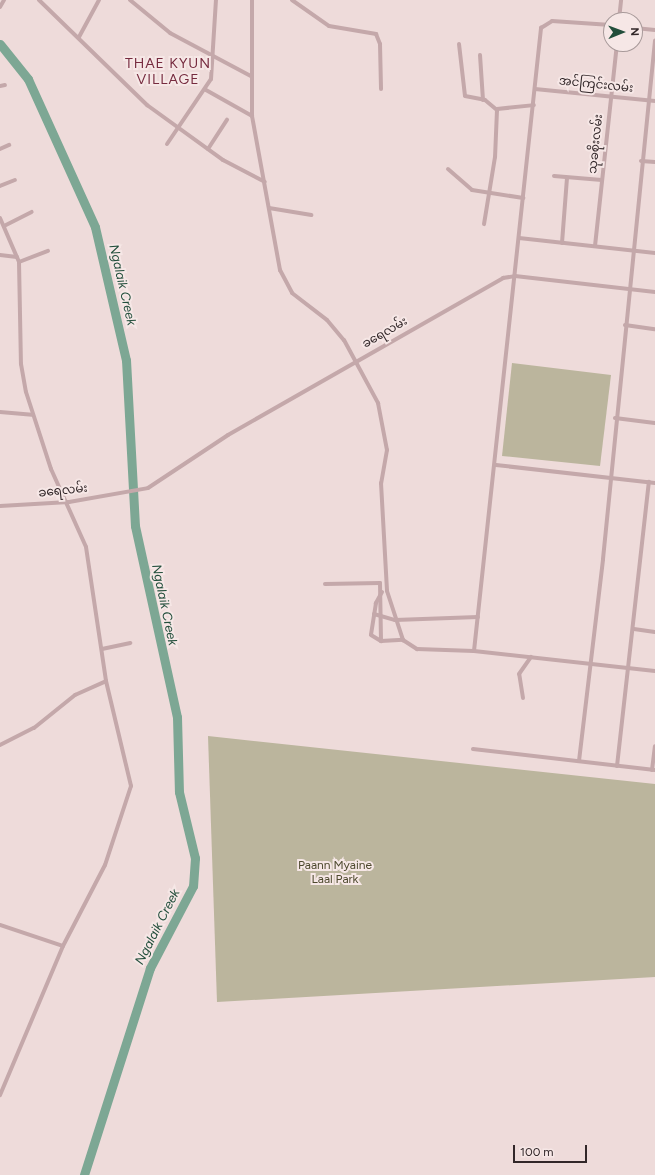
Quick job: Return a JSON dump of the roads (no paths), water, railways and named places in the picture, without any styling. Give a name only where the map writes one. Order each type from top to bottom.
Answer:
[{"type":"street","points":[[0,7],[4,0]]},
{"type":"street","points":[[39,0],[79,37],[147,105],[180,127],[208,149],[265,182]]},
{"type":"street","points":[[79,37],[98,0]]},
{"type":"street","points":[[131,0],[170,33],[251,76]]},
{"type":"street","points":[[167,144],[206,90],[215,57],[216,0]]},
{"type":"street","points":[[252,0],[252,116],[280,270],[288,288],[327,320],[358,360],[378,403],[387,450],[381,483],[385,591],[381,641]]},
{"type":"street","points":[[292,0],[329,26],[376,34],[380,44],[381,89]]},
{"type":"street","points":[[620,12],[621,0]]},
{"type":"street","points":[[474,650],[496,465],[535,89],[544,24],[559,20],[603,24]]},
{"type":"street","points":[[643,29],[655,30]]},
{"type":"street","points":[[578,761],[591,663],[614,418],[629,289],[647,100],[655,41]]},
{"type":"street","points":[[460,44],[464,94],[483,100],[497,109],[534,105]]},
{"type":"street","name":"သုခစိုးလမ်း","points":[[595,246],[616,52]]},
{"type":"street","points":[[480,55],[483,100]]},
{"type":"street","points":[[0,86],[5,85]]},
{"type":"street","name":"အင်ကြင်းလမ်း","points":[[535,89],[655,101]]},
{"type":"street","points":[[206,90],[252,116]]},
{"type":"street","points":[[484,224],[495,157],[497,109]]},
{"type":"street","points":[[208,149],[227,120]]},
{"type":"street","points":[[0,149],[9,146]]},
{"type":"street","points":[[641,161],[655,162]]},
{"type":"street","points":[[448,169],[472,190],[523,198]]},
{"type":"street","points":[[554,176],[602,180]]},
{"type":"street","points":[[562,243],[567,178]]},
{"type":"street","points":[[0,186],[15,180]]},
{"type":"street","points":[[269,208],[311,215]]},
{"type":"street","points":[[4,226],[32,212]]},
{"type":"street","points":[[0,218],[19,262],[21,364],[32,415],[51,469],[69,502],[86,547],[106,681],[129,772],[129,796],[105,865],[63,946],[0,1095]]},
{"type":"street","points":[[519,238],[655,253]]},
{"type":"street","points":[[19,262],[48,251]]},
{"type":"street","points":[[0,255],[17,257]]},
{"type":"street","name":"ခရေလမ်း","points":[[0,506],[69,502],[148,488],[228,435],[496,280],[515,276],[655,292]]},
{"type":"street","points":[[625,325],[655,329]]},
{"type":"street","points":[[0,412],[32,415]]},
{"type":"street","points":[[614,418],[655,423]]},
{"type":"street","points":[[496,465],[655,483]]},
{"type":"street","points":[[617,766],[634,629],[649,482]]},
{"type":"street","points":[[325,584],[378,582],[385,591],[403,640]]},
{"type":"street","points":[[385,591],[374,614],[372,635],[381,641],[403,640],[417,649],[474,650],[655,671]]},
{"type":"street","points":[[374,614],[383,618],[395,620],[478,617]]},
{"type":"street","points":[[634,629],[655,632]]},
{"type":"street","points":[[102,649],[130,643]]},
{"type":"street","points":[[523,698],[519,674],[531,657]]},
{"type":"street","points":[[0,745],[34,728],[75,695],[106,681]]},
{"type":"street","points":[[473,749],[654,770],[655,746]]},
{"type":"street","points":[[0,925],[63,946]]},
{"type":"waterway","name":"Ngalaik Creek","points":[[0,44],[28,79],[95,227],[126,360],[135,526],[177,717],[179,792],[195,858],[193,886],[150,968],[84,1175]]},
{"type":"district","name":"THAE KYUN VILLAGE","points":[[168,72]]},
{"type":"park label","name":"Paann Myaine Laal Park","points":[[335,873]]}]
